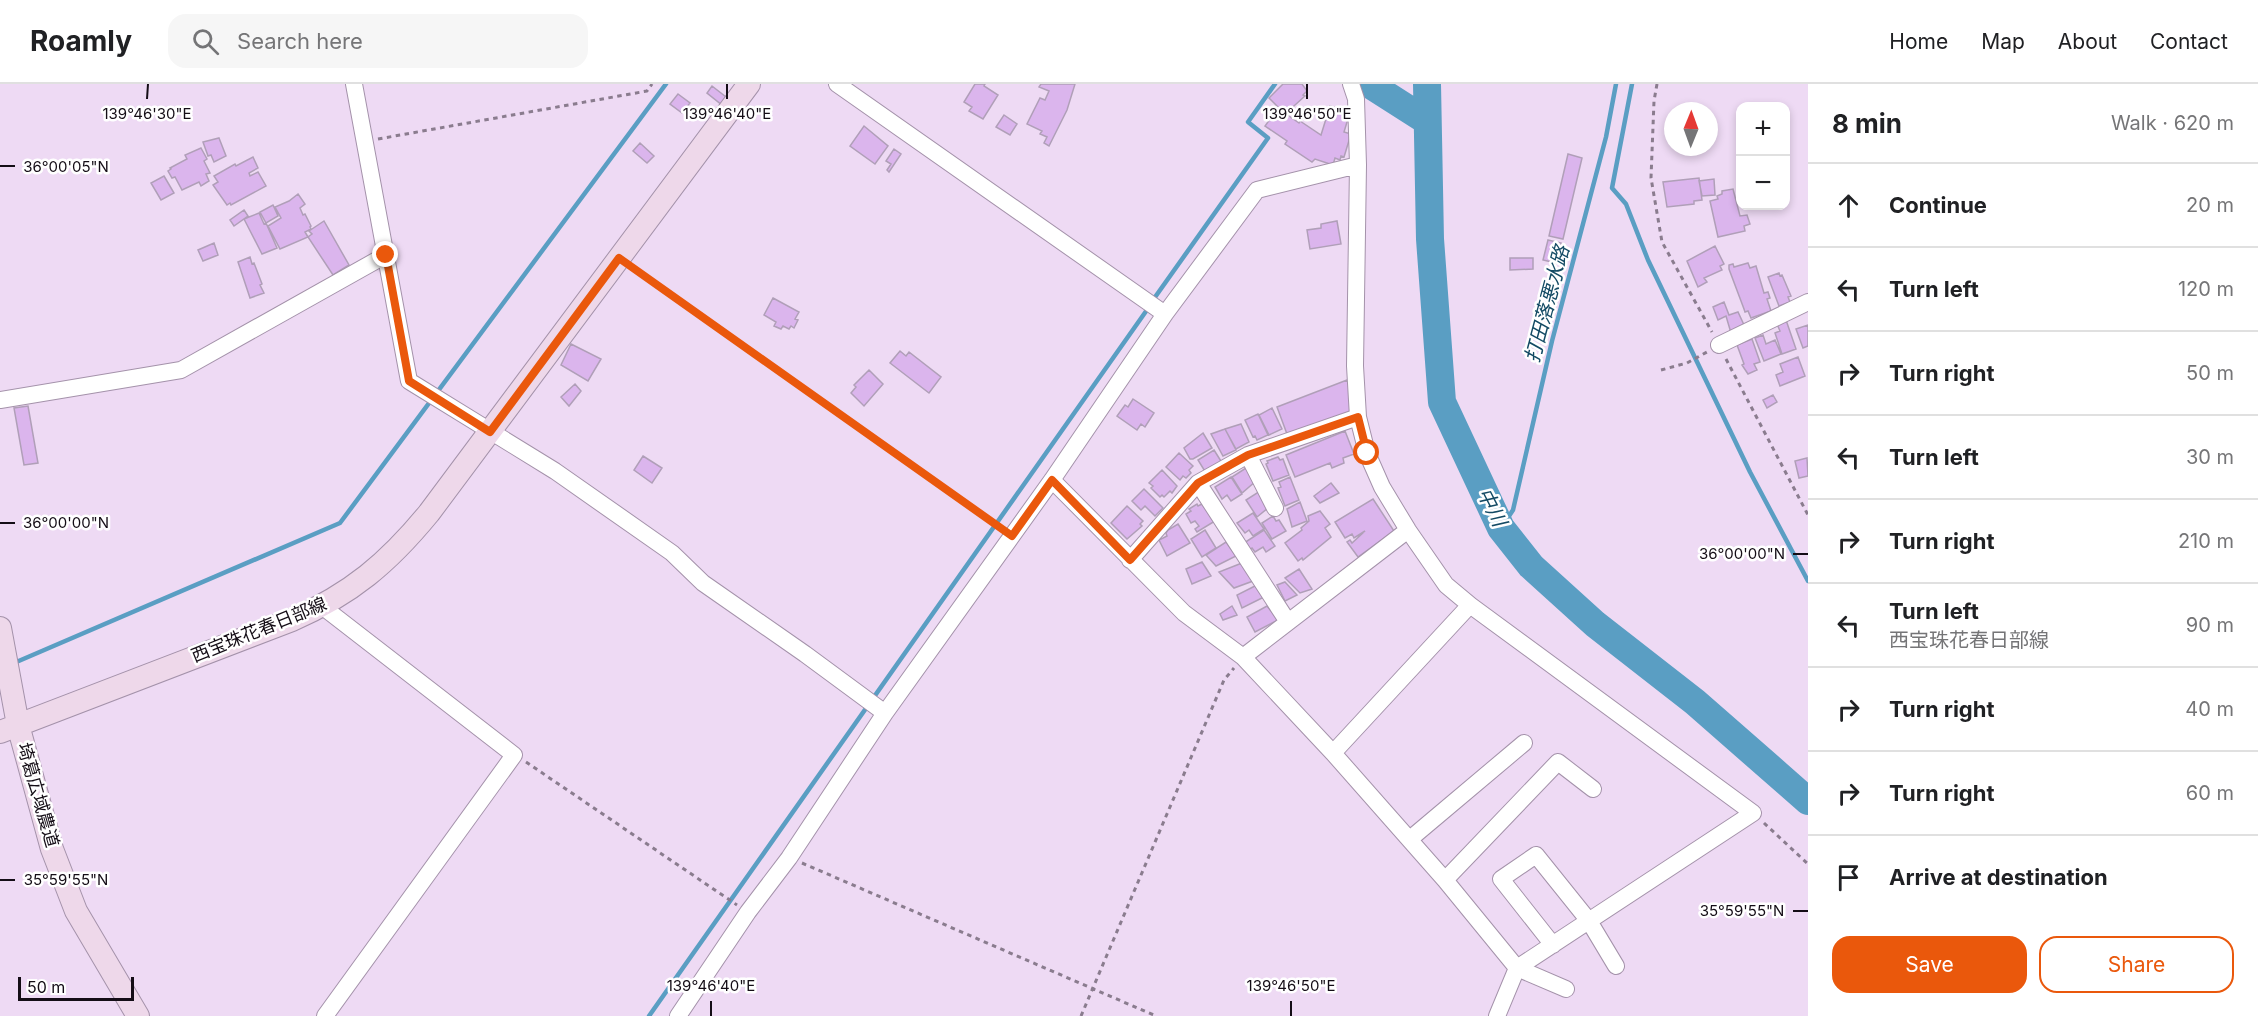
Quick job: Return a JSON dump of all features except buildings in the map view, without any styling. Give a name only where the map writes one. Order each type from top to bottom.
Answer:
[{"type":"main road","name":"西宝珠花春日部線","points":[[9,728],[323,607],[368,577],[403,545],[750,84]]},
{"type":"main road","name":"埼葛広域農道","points":[[0,628],[9,728],[52,849],[76,911],[138,1016]]},
{"type":"street","points":[[354,84],[409,381],[555,471],[672,553],[703,583],[885,713]]},
{"type":"street","points":[[837,84],[1165,314]]},
{"type":"street","points":[[1351,85],[1356,99],[1358,165],[1355,366],[1358,417],[1367,453],[1382,487],[1446,585],[1754,813],[1517,968],[1497,1016]]},
{"type":"street","points":[[678,1016],[748,912],[789,858],[885,713],[1052,480],[1165,314],[1257,190],[1358,165]]},
{"type":"street","points":[[0,400],[181,370],[386,255]]},
{"type":"street","points":[[1719,345],[1808,302]]},
{"type":"street","points":[[1130,560],[1198,483],[1248,455],[1358,417]]},
{"type":"street","points":[[1248,455],[1275,508]]},
{"type":"street","points":[[1052,480],[1184,613],[1243,657],[1410,839],[1517,968],[1566,989]]},
{"type":"street","points":[[1198,483],[1288,622]]},
{"type":"street","points":[[1243,657],[1408,530]]},
{"type":"street","points":[[1333,753],[1470,605]]},
{"type":"street","points":[[323,607],[514,755],[326,1016]]},
{"type":"street","points":[[1410,839],[1524,743]]},
{"type":"street","points":[[1445,880],[1558,762],[1593,789]]},
{"type":"street","points":[[1553,945],[1501,879],[1536,855],[1589,921],[1616,966]]},
{"type":"path","points":[[365,142],[647,91],[652,84]]},
{"type":"path","points":[[1657,84],[1651,178],[1662,242],[1808,515]]},
{"type":"path","points":[[619,258],[1012,536]]},
{"type":"path","points":[[1661,370],[1687,363],[1719,345]]},
{"type":"path","points":[[1081,1016],[1224,680],[1243,657]]},
{"type":"path","points":[[514,755],[748,912]]},
{"type":"path","points":[[1754,813],[1808,864]]},
{"type":"path","points":[[789,858],[1156,1016]]},
{"type":"waterway","points":[[14,663],[340,523],[666,84]]},
{"type":"waterway","points":[[1153,300],[1268,138],[1248,122],[1275,84]]},
{"type":"waterway","points":[[1369,84],[1427,121]]},
{"type":"waterway","name":"中川","points":[[1427,84],[1430,239],[1442,402],[1501,528],[1531,566],[1595,624],[1695,702],[1808,801]]},
{"type":"waterway","name":"打田落悪水路","points":[[1501,528],[1513,510],[1552,341],[1606,137],[1616,84]]},
{"type":"waterway","points":[[1632,84],[1612,188],[1626,204],[1648,260],[1750,472],[1808,581]]},
{"type":"waterway","points":[[649,1016],[1149,307]]},
{"type":"route","points":[[386,255],[409,381],[490,432],[619,258],[1012,536],[1052,480],[1130,560],[1198,483],[1248,455],[1358,417],[1367,453]]}]
